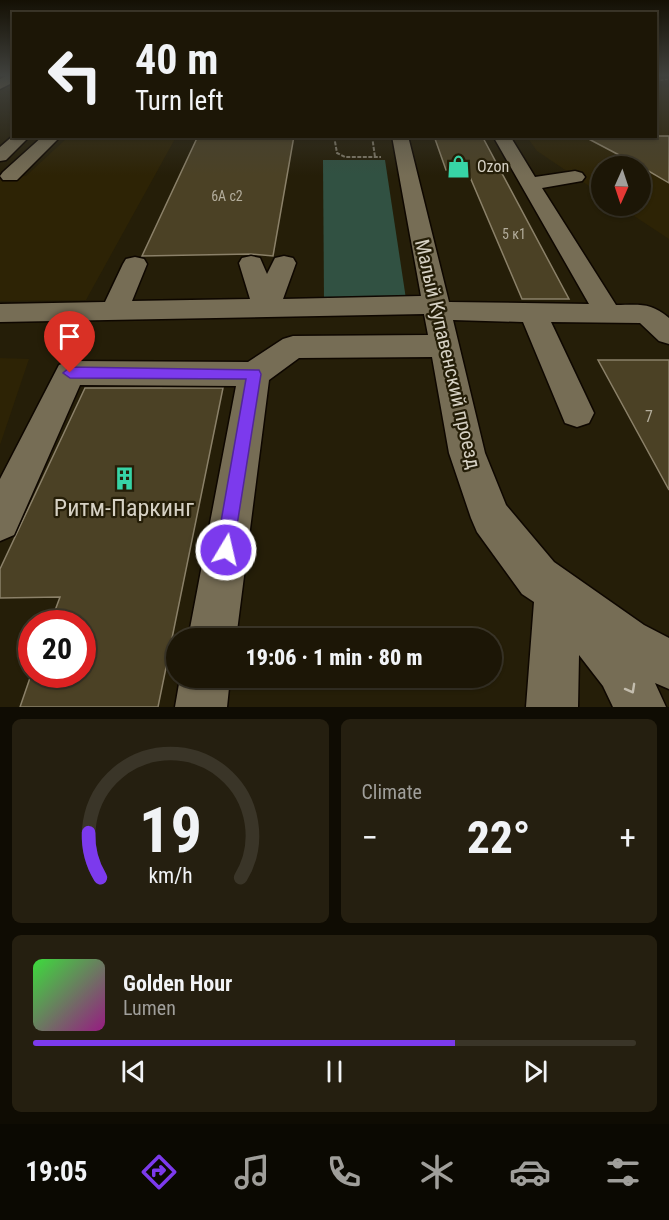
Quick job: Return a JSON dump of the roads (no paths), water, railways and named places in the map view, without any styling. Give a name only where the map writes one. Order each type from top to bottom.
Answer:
[{"type":"street","points":[[10,177],[51,138]]},
{"type":"street","name":"Малый Купавенский проезд","points":[[400,138],[467,453],[491,518],[538,578],[627,642],[669,664]]},
{"type":"street","points":[[502,138],[608,314]]},
{"type":"street","points":[[530,184],[576,177]]},
{"type":"street","points":[[251,263],[266,308]]},
{"type":"street","points":[[266,308],[284,263]]},
{"type":"street","points":[[114,311],[135,264]]},
{"type":"street","points":[[0,313],[266,308],[435,308],[533,313],[647,314],[669,334]]},
{"type":"street","points":[[533,313],[577,413]]},
{"type":"street","points":[[0,521],[70,373],[254,374],[293,347],[443,346]]},
{"type":"street","points":[[214,628],[254,374]]},
{"type":"street","points":[[552,707],[557,592]]},
{"type":"street","points":[[557,592],[620,669],[640,707]]},
{"type":"street","points":[[201,707],[204,688]]},
{"type":"place","name":"Ozon","points":[[459,166]]},
{"type":"place","name":"Ритм-Паркинг","points":[[124,478]]}]
